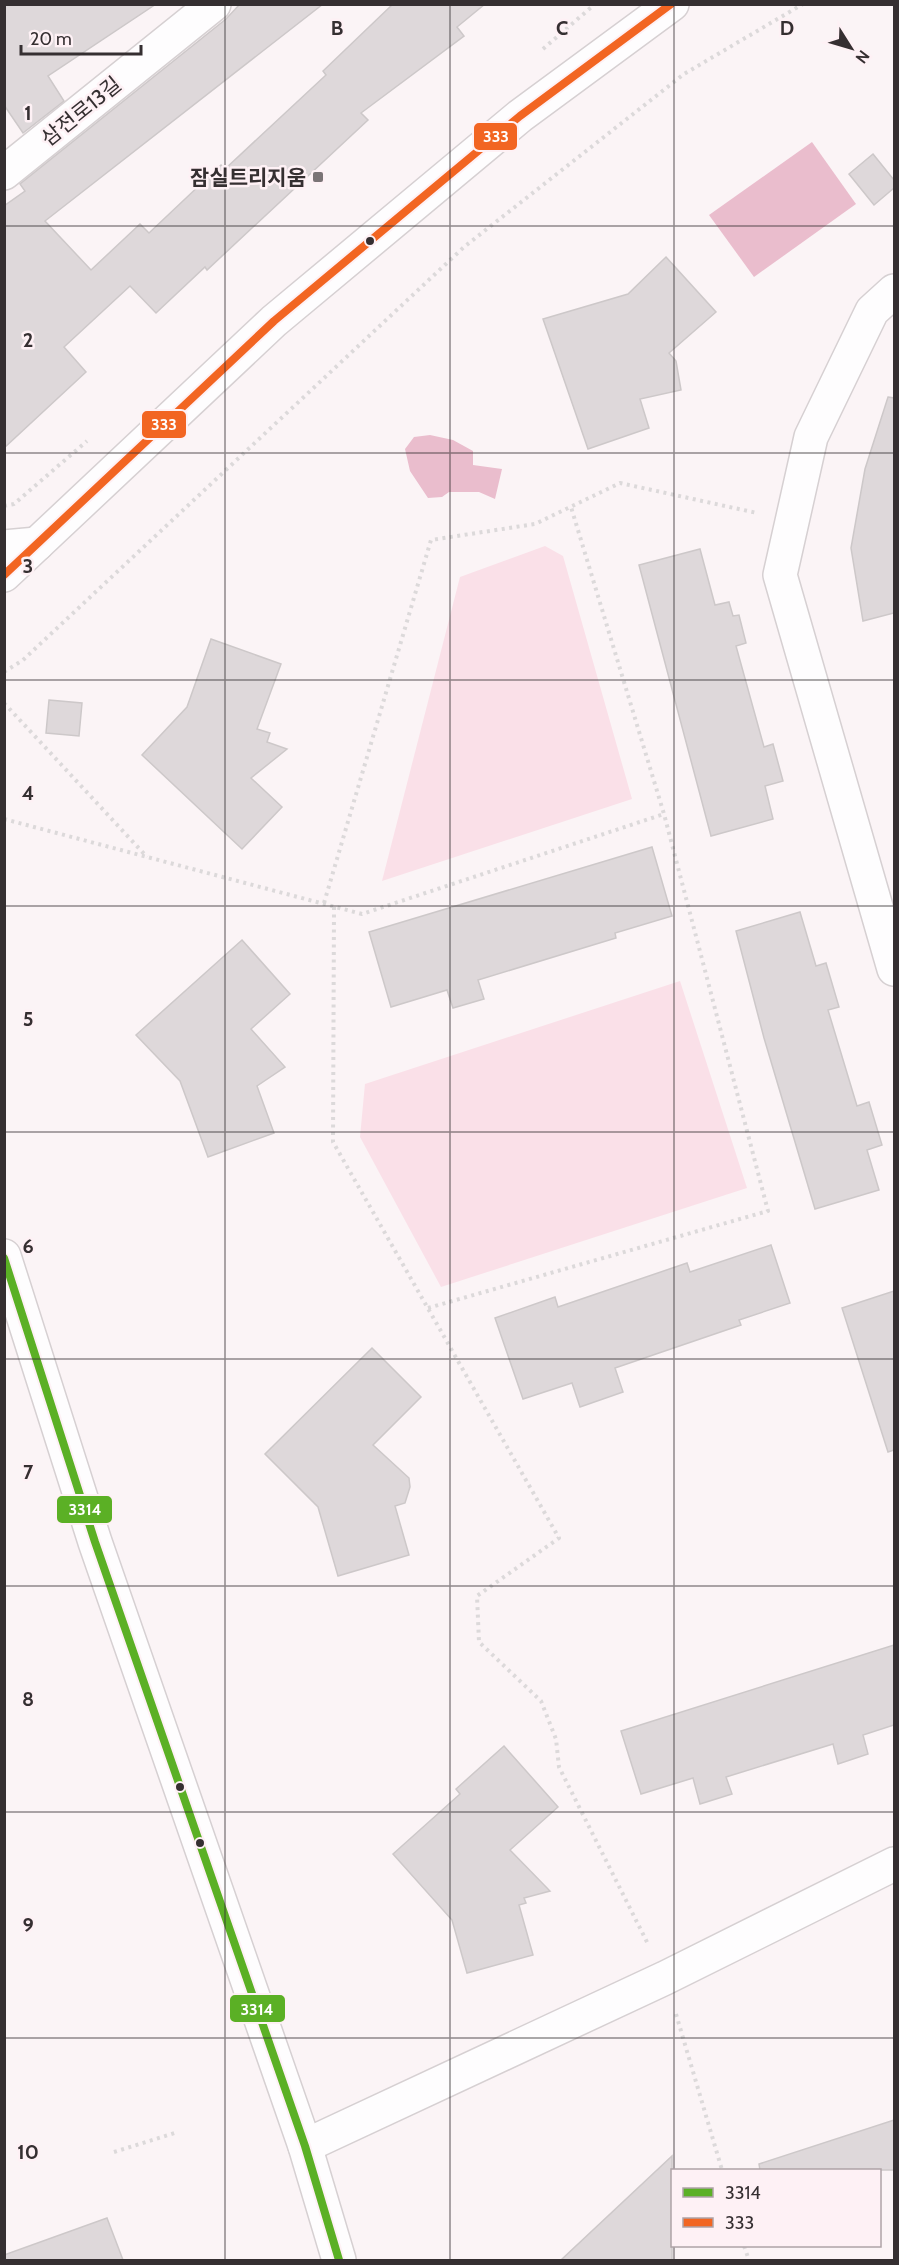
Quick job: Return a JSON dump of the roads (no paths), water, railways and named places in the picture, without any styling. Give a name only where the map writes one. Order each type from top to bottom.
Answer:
[{"type":"street","name":"삼전로13길","points":[[4,173],[214,4]]},
{"type":"street","points":[[4,575],[274,321],[520,116],[672,4]]},
{"type":"street","points":[[894,291],[872,311],[811,437],[780,575],[894,969]]},
{"type":"street","points":[[4,547],[37,544]]},
{"type":"street","points":[[4,1256],[95,1542],[305,2146],[339,2260]]},
{"type":"street","points":[[305,2146],[665,1978],[894,1864]]},
{"type":"place","name":"잠실트리지움","points":[[318,177]]}]
